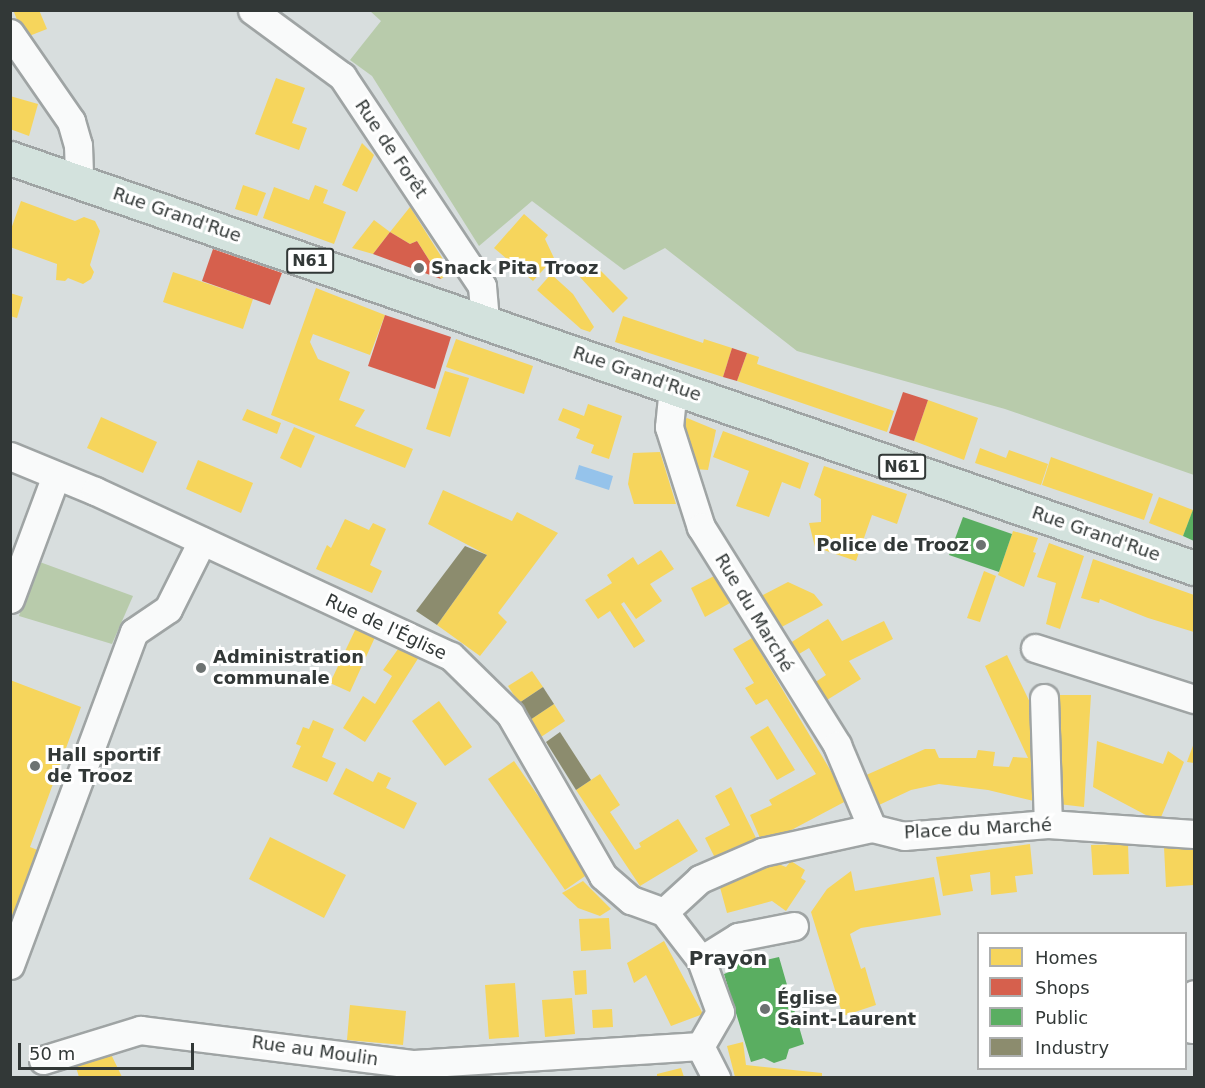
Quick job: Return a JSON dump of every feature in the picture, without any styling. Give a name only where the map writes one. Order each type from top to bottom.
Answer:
[{"type":"main road","name":"Rue Grand'Rue","points":[[10,158],[1194,568]]},
{"type":"street","name":"Rue de Forêt","points":[[252,10],[342,76],[482,286],[485,321]]},
{"type":"street","points":[[10,33],[71,121],[78,145],[79,181]]},
{"type":"street","name":"Rue du Marché","points":[[673,387],[669,427],[701,527],[837,745],[860,830]]},
{"type":"street","name":"Rue de l'Église","points":[[10,456],[202,541],[451,656],[510,714],[603,876],[631,900],[664,912]]},
{"type":"street","points":[[10,599],[56,475]]},
{"type":"street","points":[[10,966],[134,632],[168,609],[202,541]]},
{"type":"street","points":[[1035,648],[1194,699]]},
{"type":"street","points":[[1044,698],[1048,824]]},
{"type":"street","name":"Place du Marché","points":[[664,912],[700,879],[762,852],[860,830],[904,836],[1048,824],[1194,834]]},
{"type":"street","points":[[664,912],[701,960],[720,1012],[700,1046],[716,1077]]},
{"type":"street","points":[[701,960],[738,937],[794,926]]},
{"type":"street","points":[[1192,1029],[1190,1000],[1194,994]]},
{"type":"street","name":"Rue au Moulin","points":[[43,1060],[140,1030],[414,1064],[700,1046]]},
{"type":"green space","points":[[370,11],[1194,11],[1194,475],[1005,409],[797,351],[665,248],[624,270],[532,201],[479,246],[372,76],[350,60],[381,21]]},
{"type":"green space","points":[[37,561],[133,596],[112,644],[19,616]]},
{"type":"water","points":[[579,465],[613,476],[609,490],[575,479]]},
{"type":"building: Homes","points":[[39,10],[47,29],[24,38],[14,12]]},
{"type":"building: Homes","points":[[276,78],[305,88],[292,123],[307,128],[299,150],[255,134]]},
{"type":"building: Homes","points":[[10,96],[38,104],[29,136],[10,129]]},
{"type":"building: Homes","points":[[362,143],[374,155],[357,192],[342,185]]},
{"type":"building: Homes","points":[[243,185],[266,193],[257,216],[235,209]]},
{"type":"building: Homes","points":[[315,185],[328,190],[323,203],[346,212],[334,244],[263,218],[274,187],[309,200]]},
{"type":"building: Homes","points":[[21,201],[75,221],[84,217],[95,221],[100,231],[90,265],[94,272],[91,279],[83,284],[68,278],[65,281],[56,280],[57,264],[10,247],[10,232]]},
{"type":"building: Homes","points":[[410,207],[451,272],[441,279],[417,241],[410,244],[390,232]]},
{"type":"building: Homes","points":[[524,214],[548,235],[545,239],[554,258],[533,281],[494,248]]},
{"type":"building: Homes","points":[[374,220],[390,232],[373,254],[352,248]]},
{"type":"building: Homes","points":[[592,262],[628,298],[613,313],[579,276]]},
{"type":"building: Homes","points":[[173,272],[253,299],[243,329],[163,302]]},
{"type":"building: Homes","points":[[551,274],[573,294],[594,327],[590,332],[581,329],[537,290]]},
{"type":"building: Homes","points":[[316,288],[385,315],[370,355],[313,334],[310,342],[318,359],[350,372],[339,400],[365,410],[355,426],[413,449],[405,468],[271,415]]},
{"type":"building: Homes","points":[[10,293],[23,297],[17,318],[10,316]]},
{"type":"building: Homes","points":[[623,316],[703,343],[704,339],[732,348],[723,377],[615,342]]},
{"type":"building: Homes","points":[[456,339],[533,366],[524,394],[446,367]]},
{"type":"building: Homes","points":[[747,353],[759,357],[757,364],[894,411],[887,432],[737,381]]},
{"type":"building: Homes","points":[[445,371],[469,378],[450,437],[426,429]]},
{"type":"building: Homes","points":[[928,400],[978,418],[964,460],[914,441]]},
{"type":"building: Homes","points":[[588,404],[622,416],[609,459],[591,453],[594,445],[576,438],[580,429],[558,420],[563,408],[584,416]]},
{"type":"building: Homes","points":[[247,409],[281,423],[277,434],[242,420]]},
{"type":"building: Homes","points":[[101,417],[157,442],[143,473],[87,448]]},
{"type":"building: Homes","points":[[687,418],[716,430],[708,470],[695,469],[682,422]]},
{"type":"building: Homes","points":[[294,427],[315,436],[301,468],[280,458]]},
{"type":"building: Homes","points":[[723,431],[809,463],[800,489],[782,482],[769,517],[736,506],[749,471],[713,457]]},
{"type":"building: Homes","points":[[980,448],[1006,458],[1009,450],[1048,464],[1041,485],[975,463]]},
{"type":"building: Homes","points":[[660,452],[676,504],[634,504],[628,484],[633,453]]},
{"type":"building: Homes","points":[[1051,457],[1153,494],[1144,520],[1042,485]]},
{"type":"building: Homes","points":[[198,460],[253,483],[241,513],[186,489]]},
{"type":"building: Homes","points":[[824,466],[907,494],[897,524],[872,515],[856,561],[815,547],[809,523],[821,522],[821,499],[814,495]]},
{"type":"building: Homes","points":[[443,490],[512,521],[517,512],[558,533],[498,613],[507,622],[480,656],[437,625],[487,555],[428,524]]},
{"type":"building: Homes","points":[[1159,497],[1193,510],[1183,536],[1149,523]]},
{"type":"building: Homes","points":[[345,519],[369,530],[373,523],[386,529],[370,565],[382,571],[372,593],[316,569],[327,545],[331,548]]},
{"type":"building: Homes","points":[[1013,531],[1038,538],[1033,552],[1036,553],[1024,587],[998,575]]},
{"type":"building: Homes","points":[[1049,543],[1084,556],[1060,629],[1046,624],[1056,583],[1037,577]]},
{"type":"building: Homes","points":[[661,550],[674,569],[650,584],[662,601],[636,619],[624,602],[621,604],[645,641],[634,648],[610,611],[598,619],[585,600],[612,583],[607,575],[633,557],[638,565]]},
{"type":"building: Homes","points":[[1093,559],[1194,595],[1194,632],[1148,618],[1100,599],[1099,603],[1081,598]]},
{"type":"building: Homes","points":[[984,571],[996,576],[980,622],[967,618]]},
{"type":"building: Homes","points":[[716,575],[730,603],[705,617],[691,588]]},
{"type":"building: Homes","points":[[788,582],[814,594],[823,605],[776,630],[757,598]]},
{"type":"building: Homes","points":[[828,619],[842,641],[884,621],[893,639],[849,661],[861,679],[822,703],[811,685],[826,675],[809,648],[794,657],[787,645]]},
{"type":"building: Homes","points":[[357,626],[376,635],[350,692],[330,683]]},
{"type":"building: Homes","points":[[752,638],[848,800],[763,845],[750,815],[772,805],[769,800],[816,774],[767,699],[756,705],[745,688],[754,683],[733,649]]},
{"type":"building: Homes","points":[[401,645],[419,657],[365,742],[343,728],[363,696],[375,704],[392,676],[383,670]]},
{"type":"building: Homes","points":[[1007,655],[1039,721],[1038,802],[988,790],[939,784],[911,790],[879,805],[864,776],[925,749],[935,749],[939,758],[976,758],[978,750],[995,752],[993,766],[1009,767],[1013,757],[1028,758],[985,666]]},
{"type":"building: Homes","points":[[532,671],[543,687],[519,703],[508,686]]},
{"type":"building: Homes","name":"Hall sportif de Trooz","points":[[10,680],[81,707],[30,847],[40,851],[10,934]]},
{"type":"building: Homes","points":[[1054,695],[1091,695],[1084,807],[1050,803]]},
{"type":"building: Homes","points":[[439,701],[472,747],[445,766],[412,721]]},
{"type":"building: Homes","points":[[554,704],[565,721],[541,737],[530,720]]},
{"type":"building: Homes","points":[[313,720],[334,729],[322,757],[336,763],[327,782],[292,767],[301,746],[296,744],[303,727],[309,729]]},
{"type":"building: Homes","points":[[768,726],[795,770],[777,780],[750,737]]},
{"type":"building: Homes","points":[[1097,741],[1163,764],[1168,751],[1184,762],[1159,822],[1093,787]]},
{"type":"building: Homes","points":[[1194,743],[1194,763],[1187,762],[1188,759]]},
{"type":"building: Homes","points":[[514,761],[591,872],[565,890],[488,779]]},
{"type":"building: Homes","points":[[346,768],[373,782],[378,772],[391,778],[386,788],[417,803],[404,829],[333,794]]},
{"type":"building: Homes","points":[[600,774],[620,805],[610,812],[635,850],[641,847],[639,843],[678,819],[698,851],[640,886],[576,790]]},
{"type":"building: Homes","points":[[731,787],[756,838],[715,858],[705,838],[730,825],[715,796]]},
{"type":"building: Homes","points":[[270,837],[346,875],[324,918],[249,879]]},
{"type":"building: Homes","points":[[1030,844],[1033,874],[1015,876],[1017,892],[991,895],[990,872],[970,875],[973,891],[943,896],[936,857]]},
{"type":"building: Homes","points":[[1128,844],[1129,874],[1093,875],[1091,845]]},
{"type":"building: Homes","points":[[1194,845],[1194,885],[1166,887],[1164,847]]},
{"type":"building: Homes","points":[[791,861],[805,870],[801,878],[806,881],[786,911],[772,901],[727,913],[718,880],[763,868],[773,862],[786,867]]},
{"type":"building: Homes","points":[[851,871],[855,891],[934,877],[941,915],[861,928],[850,934],[861,969],[865,967],[876,1005],[843,1016],[811,912],[827,889]]},
{"type":"building: Homes","points":[[583,881],[611,909],[600,916],[578,908],[562,893]]},
{"type":"building: Homes","points":[[609,918],[611,949],[581,951],[579,919]]},
{"type":"building: Homes","points":[[664,941],[703,1014],[671,1026],[646,975],[634,983],[627,963]]},
{"type":"building: Homes","points":[[586,970],[587,994],[575,995],[573,971]]},
{"type":"building: Homes","points":[[515,983],[519,1037],[489,1039],[485,985]]},
{"type":"building: Homes","points":[[572,998],[575,1034],[545,1037],[542,1000]]},
{"type":"building: Homes","points":[[350,1005],[406,1011],[403,1045],[347,1040]]},
{"type":"building: Homes","points":[[612,1009],[613,1027],[593,1028],[592,1010]]},
{"type":"building: Homes","points":[[743,1042],[746,1065],[822,1073],[822,1077],[735,1077],[727,1046]]},
{"type":"building: Homes","points":[[108,1048],[122,1077],[79,1077],[74,1061]]},
{"type":"building: Homes","points":[[681,1068],[684,1077],[657,1077],[657,1074]]},
{"type":"building: Shops","points":[[390,232],[410,244],[417,241],[441,279],[373,254]]},
{"type":"building: Shops","points":[[213,249],[282,273],[270,305],[202,281]]},
{"type":"building: Shops","points":[[385,315],[451,337],[435,389],[368,366]]},
{"type":"building: Shops","points":[[732,348],[747,353],[737,381],[723,377]]},
{"type":"building: Shops","points":[[903,392],[928,400],[914,441],[889,433]]},
{"type":"building: Public","points":[[1194,507],[1194,541],[1183,536]]},
{"type":"building: Public","name":"Police de Trooz","points":[[963,517],[1012,534],[999,572],[949,555]]},
{"type":"building: Public","name":"Église Saint-Laurent","points":[[757,951],[758,958],[764,955],[766,960],[779,957],[804,1044],[789,1049],[786,1059],[774,1063],[764,1058],[751,1062],[724,974],[737,969],[736,963],[741,962],[740,954]]},
{"type":"building: Industry","points":[[465,546],[487,555],[437,625],[416,611]]},
{"type":"building: Industry","points":[[543,687],[554,704],[530,720],[519,703]]},
{"type":"building: Industry","points":[[560,732],[591,780],[576,790],[546,742]]},
{"type":"place","name":"Snack Pita Trooz","points":[[419,268]]},
{"type":"place","name":"Police de Trooz","points":[[981,545]]},
{"type":"place","name":"Administration communale","points":[[201,668]]},
{"type":"place","name":"Hall sportif de Trooz","points":[[35,766]]},
{"type":"place","name":"Église Saint-Laurent","points":[[765,1009]]},
{"type":"district","name":"Prayon","points":[[728,958]]}]
